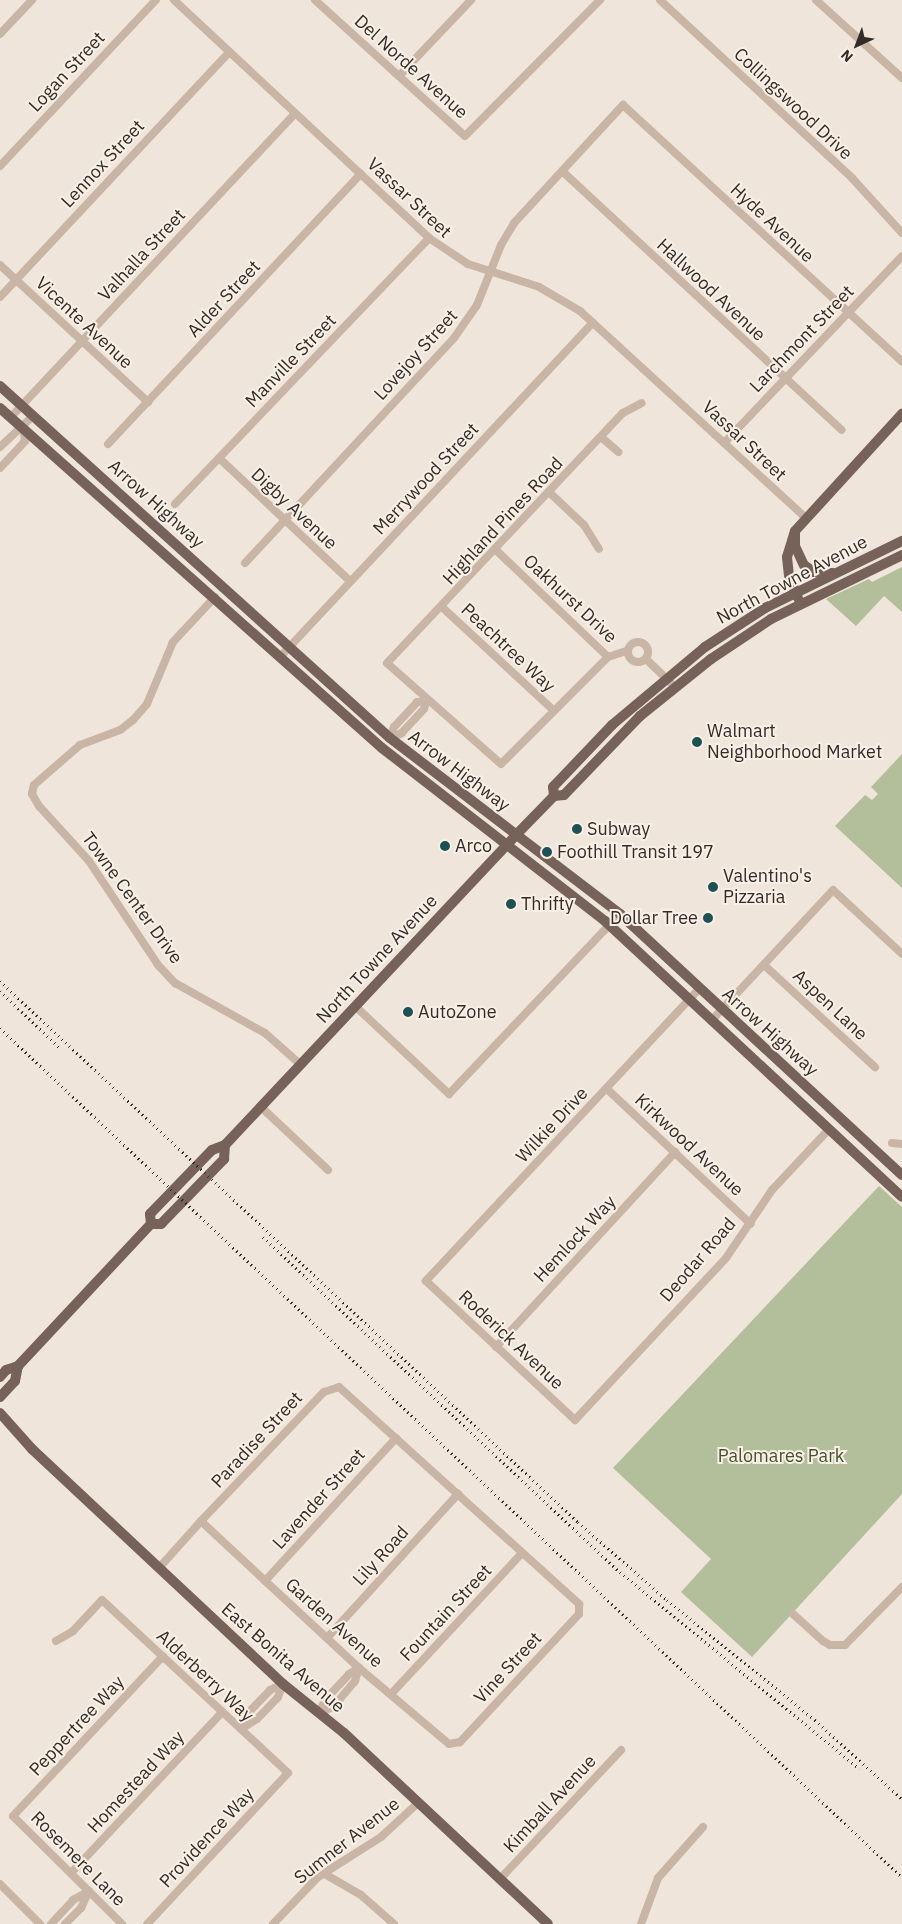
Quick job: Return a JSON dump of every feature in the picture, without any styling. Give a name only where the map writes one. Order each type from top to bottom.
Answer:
[{"type":"main road","name":"Arrow Highway","points":[[0,386],[390,738],[620,914],[721,1010],[902,1175]]},
{"type":"main road","name":"Arrow Highway","points":[[0,408],[413,773],[609,925],[902,1197]]},
{"type":"main road","points":[[801,604],[795,593],[786,558],[795,531],[902,414]]},
{"type":"main road","points":[[795,531],[795,546],[804,565],[814,572],[836,573]]},
{"type":"main road","name":"North Towne Avenue","points":[[554,796],[553,787],[594,742],[665,677],[728,630],[795,593],[902,541]]},
{"type":"main road","name":"North Towne Avenue","points":[[151,1224],[150,1214],[212,1150],[225,1145],[516,835],[554,796],[564,795],[611,743],[674,686],[738,640],[801,604],[902,555]]},
{"type":"main road","name":"Deodar Road","points":[[829,1129],[840,1117]]},
{"type":"main road","name":"North Towne Avenue","points":[[0,1397],[15,1381],[18,1366],[151,1224],[161,1224],[224,1159],[225,1145]]},
{"type":"main road","points":[[0,1377],[6,1370],[18,1366]]},
{"type":"main road","name":"East Bonita Avenue","points":[[0,1413],[32,1449],[283,1684],[319,1713],[548,1924]]},
{"type":"street","points":[[0,34],[32,0]]},
{"type":"street","name":"Logan Street","points":[[0,166],[156,0]]},
{"type":"street","name":"Vassar Street","points":[[174,0],[429,238],[449,254],[491,271],[539,287],[560,298],[593,322],[806,518]]},
{"type":"street","name":"Del Norde Avenue","points":[[316,0],[465,136],[600,0]]},
{"type":"street","points":[[399,76],[471,0]]},
{"type":"street","name":"Collingswood Drive","points":[[660,0],[852,178],[902,233]]},
{"type":"street","points":[[816,0],[902,78]]},
{"type":"street","name":"Lennox Street","points":[[0,297],[229,52]]},
{"type":"street","name":"Lovejoy Street","points":[[244,562],[454,338],[477,306],[514,223],[623,106]]},
{"type":"street","name":"Hyde Avenue","points":[[623,106],[902,362]]},
{"type":"street","name":"Valhalla Street","points":[[11,418],[295,113]]},
{"type":"street","name":"Hallwood Avenue","points":[[562,171],[842,430]]},
{"type":"street","name":"Alder Street","points":[[108,444],[361,174]]},
{"type":"street","name":"Manville Street","points":[[175,504],[429,238]]},
{"type":"street","name":"Larchmont Street","points":[[724,443],[902,256]]},
{"type":"street","name":"Vicente Avenue","points":[[0,265],[148,402]]},
{"type":"street","name":"Merrywood Street","points":[[280,657],[593,322]]},
{"type":"street","name":"Highland Pines Road","points":[[426,700],[387,663],[443,608],[623,413],[642,403]]},
{"type":"street","points":[[0,447],[14,432],[23,427],[34,416]]},
{"type":"street","points":[[0,468],[25,441],[23,427]]},
{"type":"street","points":[[601,437],[618,452]]},
{"type":"street","name":"Digby Avenue","points":[[219,458],[350,582]]},
{"type":"street","points":[[550,493],[584,525],[599,548]]},
{"type":"street","name":"Oakhurst Drive","points":[[497,550],[608,657],[627,651],[632,643],[642,642],[648,650],[646,659]]},
{"type":"street","name":"Towne Center Drive","points":[[215,597],[173,642],[147,704],[133,720],[120,730],[80,745],[34,785],[32,794],[39,806],[89,861],[158,965],[175,983],[258,1028],[300,1064]]},
{"type":"street","name":"Peachtree Way","points":[[443,608],[553,710]]},
{"type":"street","name":"Oakhurst Drive","points":[[627,651],[634,661],[646,659]]},
{"type":"street","points":[[390,738],[394,727],[417,702],[426,700],[502,764],[553,710],[608,657]]},
{"type":"street","name":"Oakhurst Drive","points":[[646,659],[674,686]]},
{"type":"street","points":[[711,1021],[833,890],[902,954]]},
{"type":"street","points":[[355,1006],[449,1094],[620,914]]},
{"type":"street","name":"Aspen Lane","points":[[764,965],[875,1067]]},
{"type":"street","name":"Wilkie Drive","points":[[426,1281],[699,989]]},
{"type":"street","name":"Kirkwood Avenue","points":[[607,1089],[751,1224]]},
{"type":"street","points":[[261,1107],[328,1170]]},
{"type":"street","name":"Deodar Road","points":[[575,1420],[726,1258],[751,1224],[772,1190],[829,1129]]},
{"type":"street","points":[[892,1143],[902,1144]]},
{"type":"street","name":"Hemlock Way","points":[[496,1347],[675,1152]]},
{"type":"street","name":"Roderick Avenue","points":[[426,1281],[575,1420]]},
{"type":"street","name":"Paradise Street","points":[[159,1568],[324,1392],[339,1387],[396,1438]]},
{"type":"street","points":[[396,1438],[522,1553]]},
{"type":"street","name":"Lavender Street","points":[[265,1581],[396,1438]]},
{"type":"street","name":"Lily Road","points":[[327,1638],[458,1494]]},
{"type":"street","name":"Garden Avenue","points":[[202,1521],[359,1668],[449,1744]]},
{"type":"street","name":"Vine Street","points":[[449,1744],[460,1742],[579,1614],[579,1604],[522,1553]]},
{"type":"street","name":"Fountain Street","points":[[392,1694],[522,1553]]},
{"type":"street","points":[[793,1614],[823,1641],[830,1645],[845,1646],[902,1587]]},
{"type":"street","name":"Alderberry Way","points":[[56,1642],[72,1631],[102,1600],[288,1773]]},
{"type":"street","name":"Peppertree Way","points":[[13,1816],[163,1656]]},
{"type":"street","points":[[319,1713],[324,1700],[349,1674],[359,1668]]},
{"type":"street","points":[[241,1729],[249,1712],[270,1690],[283,1684]]},
{"type":"street","name":"Homestead Way","points":[[71,1873],[222,1712]]},
{"type":"street","name":"Kimball Avenue","points":[[500,1880],[621,1750]]},
{"type":"street","name":"Providence Way","points":[[147,1924],[288,1773]]},
{"type":"street","name":"Sumner Avenue","points":[[273,1924],[323,1873],[381,1837],[418,1803]]},
{"type":"street","name":"Rosemere Lane","points":[[13,1816],[122,1924]]},
{"type":"street","points":[[641,1924],[658,1878],[703,1827]]},
{"type":"street","points":[[323,1873],[361,1896],[394,1924]]},
{"type":"street","points":[[0,1884],[40,1924]]},
{"type":"street","points":[[51,1924],[73,1900],[89,1891]]},
{"type":"street","points":[[65,1924],[81,1908],[89,1891]]},
{"type":"green space","points":[[902,567],[902,612],[884,596],[856,626],[826,599],[869,579],[872,582]]},
{"type":"green space","points":[[902,754],[902,888],[835,826],[865,795],[872,800],[878,794],[871,787]]},
{"type":"green space","name":"Palomares Park","points":[[879,1186],[902,1207],[902,1494],[752,1657],[681,1592],[711,1559],[613,1468]]},
{"type":"railway","points":[[0,981],[578,1522],[667,1600],[815,1720],[902,1799]]},
{"type":"railway","points":[[0,991],[60,1048]]},
{"type":"railway","points":[[0,1028],[902,1877]]},
{"type":"railway","points":[[263,1237],[620,1572],[860,1769]]},
{"type":"place","name":"Walmart Neighborhood Market","points":[[697,742]]},
{"type":"place","name":"Subway","points":[[577,829]]},
{"type":"place","name":"Arco","points":[[445,846]]},
{"type":"place","name":"Foothill Transit 197","points":[[547,852]]},
{"type":"place","name":"Valentino's Pizzaria","points":[[713,887]]},
{"type":"place","name":"Thrifty","points":[[511,904]]},
{"type":"place","name":"Dollar Tree","points":[[708,918]]},
{"type":"place","name":"AutoZone","points":[[408,1012]]}]
